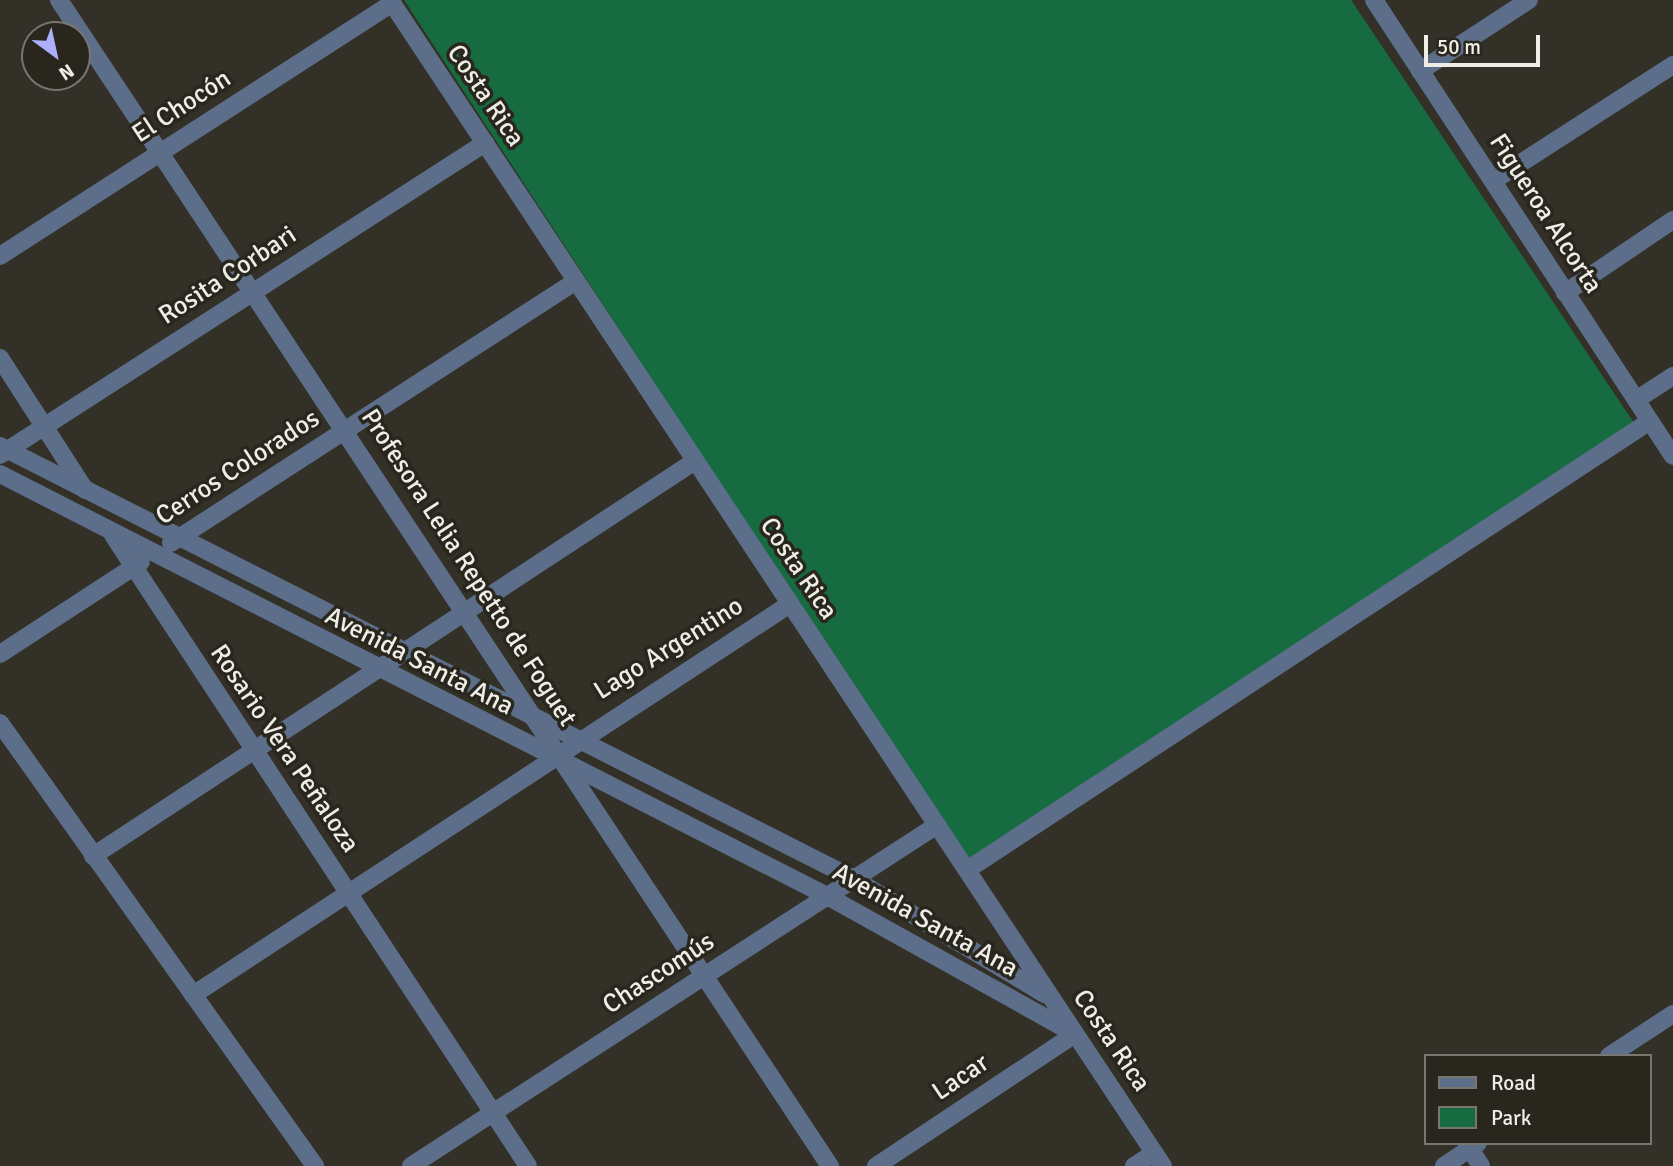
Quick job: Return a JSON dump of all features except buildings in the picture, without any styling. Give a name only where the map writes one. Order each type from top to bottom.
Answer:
[{"type":"street","name":"Profesora Lelia Repetto de Foguet","points":[[59,0],[162,151],[465,611],[558,759],[705,975],[830,1166]]},
{"type":"street","name":"Figueroa Alcorta","points":[[1374,0],[1673,456]]},
{"type":"street","points":[[1420,71],[1529,0]]},
{"type":"street","name":"El Chocón","points":[[0,256],[391,1]]},
{"type":"street","name":"Costa Rica","points":[[391,1],[1158,1159]]},
{"type":"street","points":[[1493,181],[1673,65]]},
{"type":"street","name":"Rosita Corbari","points":[[3,450],[45,426],[485,143]]},
{"type":"street","points":[[1566,293],[1673,220]]},
{"type":"street","name":"Cerros Colorados","points":[[0,654],[576,281]]},
{"type":"street","name":"Rosario Vera Peñaloza","points":[[0,358],[132,568],[528,1166]]},
{"type":"street","points":[[1636,400],[1673,376]]},
{"type":"street","points":[[967,870],[1650,421]]},
{"type":"street","name":"Avenida Santa Ana","points":[[3,450],[574,741],[854,879],[1051,998]]},
{"type":"street","points":[[93,856],[695,461]]},
{"type":"street","name":"Avenida Santa Ana","points":[[0,474],[375,670],[558,759],[827,896],[1075,1034]]},
{"type":"street","name":"Lago Argentino","points":[[193,995],[347,892],[558,759],[574,741],[790,604]]},
{"type":"street","points":[[0,723],[315,1166]]},
{"type":"street","name":"Chascomús","points":[[411,1166],[937,825]]},
{"type":"street","points":[[1612,1054],[1673,1014]]},
{"type":"street","name":"Lacar","points":[[876,1166],[1075,1034]]},
{"type":"street","points":[[1444,1166],[1474,1146],[1481,1166]]},
{"type":"street","points":[[1134,1166],[1158,1159]]},
{"type":"green space","points":[[404,0],[1351,0],[1638,429],[968,863]]}]
